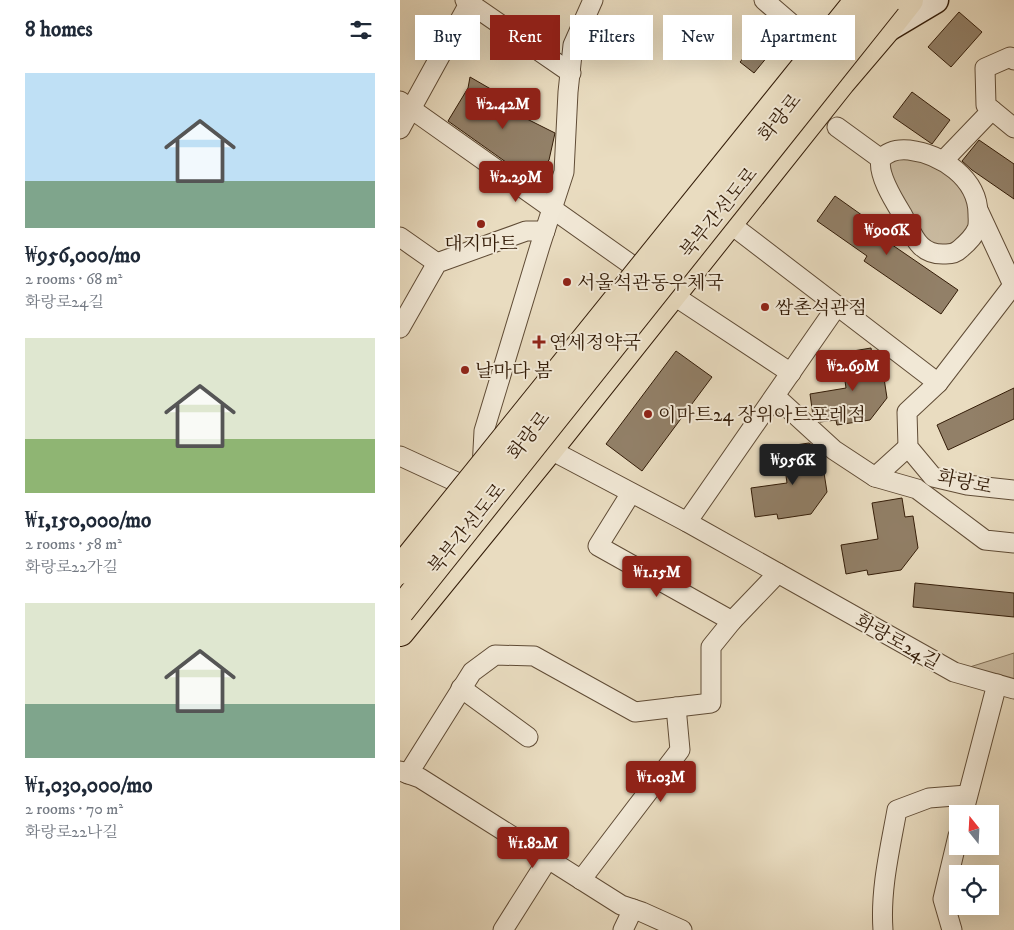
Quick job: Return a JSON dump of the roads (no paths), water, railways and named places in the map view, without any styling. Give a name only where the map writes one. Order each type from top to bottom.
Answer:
[{"type":"main road","name":"북부간선도로","points":[[400,570],[641,268],[859,0]]},
{"type":"main road","name":"화랑로","points":[[855,22],[873,0]]},
{"type":"main road","name":"북부간선도로","points":[[400,611],[887,0]]},
{"type":"main road","name":"화랑로","points":[[400,594],[651,278],[831,74],[879,37],[909,0]]},
{"type":"main road","name":"화랑로","points":[[400,632],[729,223],[831,74],[837,60]]},
{"type":"street","name":"화랑로","points":[[481,494],[484,431],[564,172],[573,45],[593,0]]},
{"type":"street","points":[[764,0],[781,15]]},
{"type":"street","points":[[855,45],[879,37],[935,0]]},
{"type":"street","points":[[400,129],[405,105],[469,1],[570,73]]},
{"type":"street","points":[[1014,58],[1010,57],[984,68],[986,105],[1014,128]]},
{"type":"street","points":[[405,105],[651,278]]},
{"type":"street","points":[[943,161],[992,110]]},
{"type":"street","points":[[837,127],[881,159]]},
{"type":"street","points":[[900,149],[923,152],[951,166],[967,182],[975,195],[978,227],[958,251],[951,254],[935,255],[922,248],[912,236],[892,200],[881,171],[881,159],[885,155],[900,149]]},
{"type":"street","points":[[874,477],[908,448],[907,412],[938,383],[1012,290],[978,211]]},
{"type":"street","points":[[729,223],[938,383]]},
{"type":"street","points":[[403,318],[437,262],[526,232],[545,231]]},
{"type":"street","points":[[400,237],[437,262]]},
{"type":"street","points":[[672,295],[791,373]]},
{"type":"street","points":[[687,522],[837,306]]},
{"type":"street","points":[[775,396],[834,450],[874,477],[917,489],[985,540],[1014,543]]},
{"type":"street","name":"화랑로","points":[[908,448],[933,477],[966,485],[1014,490]]},
{"type":"street","name":"화랑로24길","points":[[549,449],[687,522],[954,672],[1006,686],[965,805]]},
{"type":"street","points":[[400,456],[481,494]]},
{"type":"street","points":[[631,493],[598,546],[732,622]]},
{"type":"street","points":[[682,930],[621,905],[420,778],[404,772],[472,672],[494,654],[534,656],[635,712],[711,703],[711,647],[778,573]]},
{"type":"street","points":[[461,688],[528,737]]},
{"type":"street","points":[[581,880],[680,750],[676,707]]},
{"type":"street","points":[[883,930],[882,913],[889,854],[898,810],[929,798],[965,805]]},
{"type":"street","points":[[952,930],[943,899],[953,855]]},
{"type":"street","points":[[503,930],[548,859]]},
{"type":"street","points":[[623,930],[633,909]]},
{"type":"place","name":"대지마트","points":[[481,224]]},
{"type":"place","name":"서울석관동우체국","points":[[567,282]]},
{"type":"place","name":"쌈촌석관점","points":[[765,307]]},
{"type":"place","name":"연세정약국","points":[[539,342]]},
{"type":"place","name":"날마다 봄","points":[[465,370]]},
{"type":"place","name":"이마트24 장위아트포레점","points":[[648,414]]}]
